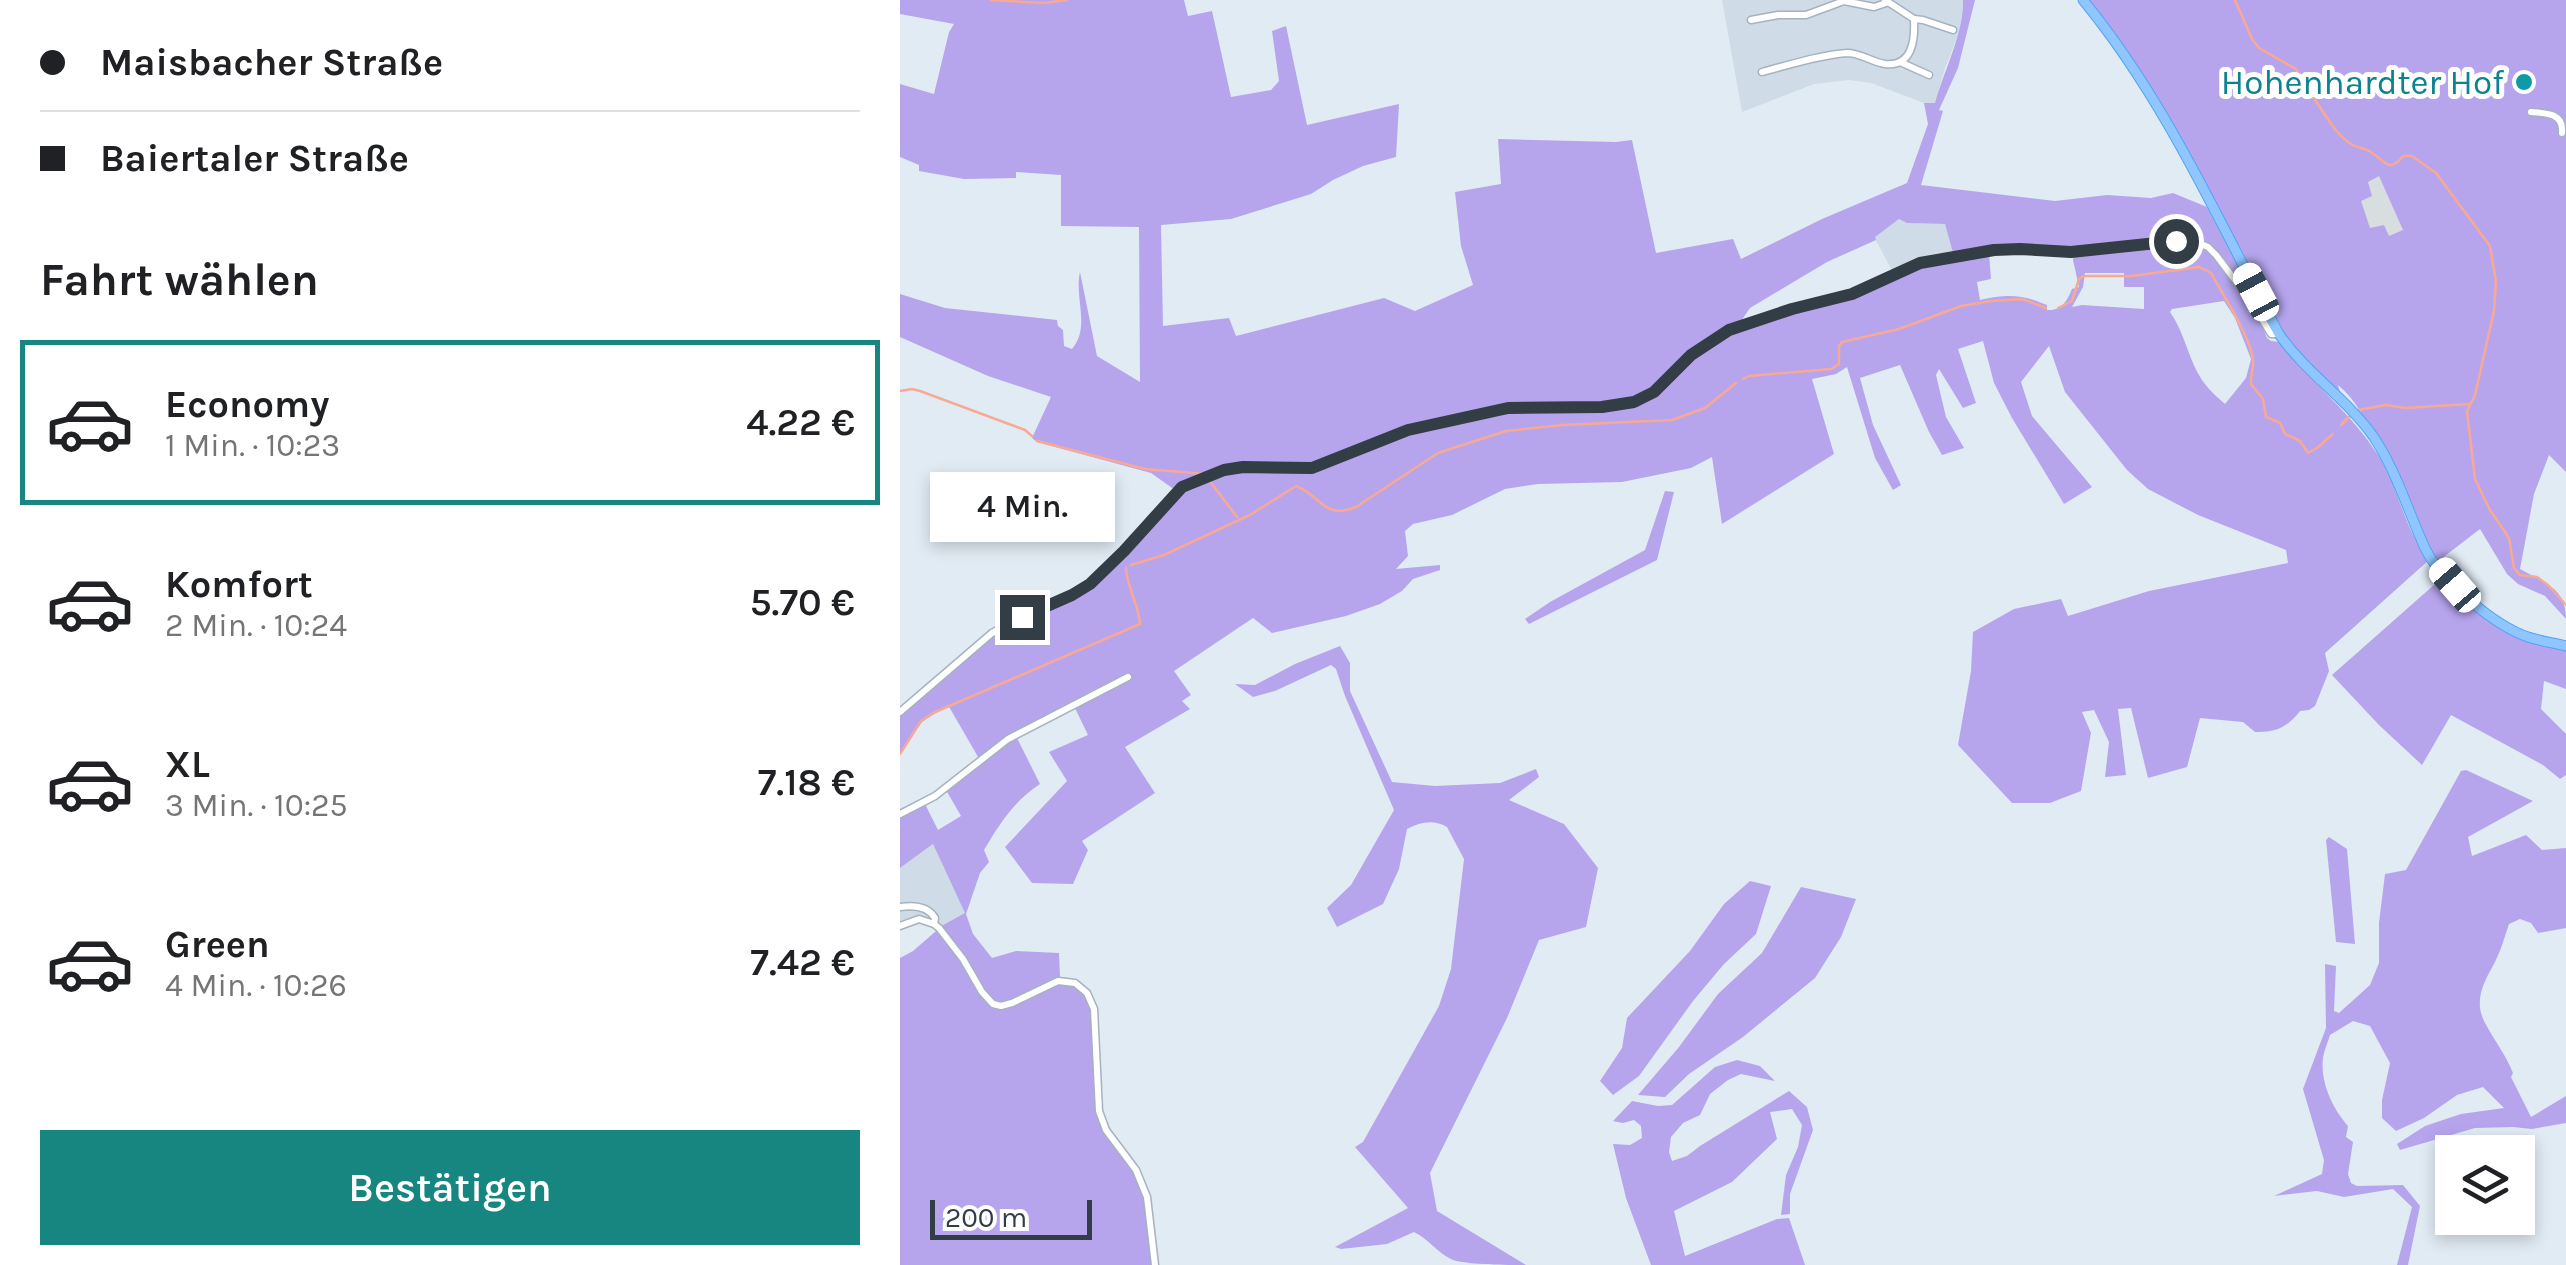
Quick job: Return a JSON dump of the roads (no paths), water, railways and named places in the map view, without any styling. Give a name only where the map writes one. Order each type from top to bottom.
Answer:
[{"type":"main road","points":[[2083,0],[2168,123],[2279,334],[2296,357],[2372,435],[2427,551],[2465,596],[2499,622],[2529,638],[2566,646]]},
{"type":"street","points":[[1751,20],[1778,14],[1806,15],[1844,0],[1874,8],[1886,1],[1914,19],[1953,30]]},
{"type":"street","points":[[1762,72],[1852,53],[1883,64],[1899,61],[1911,51],[1915,40],[1914,19]]},
{"type":"street","points":[[1899,61],[1929,75]]},
{"type":"street","points":[[2531,112],[2559,118],[2562,132]]},
{"type":"street","points":[[900,712],[992,633],[1090,584],[1188,484],[1238,467],[1312,468],[1408,430],[1508,408],[1602,407],[1634,402],[1654,392],[1691,355],[1729,330],[1852,294],[1914,265],[1966,253],[2020,249],[2071,252],[2176,241],[2199,243],[2216,254],[2271,334],[2279,334]]},
{"type":"street","points":[[900,814],[935,796],[1008,739],[1128,676]]},
{"type":"street","points":[[900,906],[929,911],[936,926]]},
{"type":"street","points":[[900,926],[919,919],[936,926],[993,1004],[1012,1003],[1058,981],[1076,983],[1088,993],[1094,1010],[1099,1111],[1106,1130],[1136,1170],[1147,1197],[1155,1265]]},
{"type":"waterway","points":[[991,0],[1067,0]]},
{"type":"waterway","points":[[2235,0],[2259,48],[2296,69],[2313,98]]},
{"type":"waterway","points":[[2315,100],[2336,131],[2353,145],[2390,165],[2403,156],[2412,156],[2436,173],[2490,246],[2496,282],[2494,311],[2475,395],[2467,411],[2475,479],[2509,538],[2514,568],[2520,575],[2537,577],[2566,605]]},
{"type":"waterway","points":[[2058,308],[2072,301],[2083,276],[2132,276],[2199,267],[2211,273],[2247,340],[2253,360],[2251,384],[2263,399],[2266,417],[2280,423],[2285,434],[2300,441],[2308,453],[2333,434]]},
{"type":"waterway","points":[[1743,379],[1831,369],[1839,364],[1842,342],[1899,329],[1961,306],[2022,299],[2046,308]]},
{"type":"waterway","points":[[1131,565],[1164,555],[1250,515],[1296,486],[1329,509],[1345,510],[1356,507],[1438,453],[1506,431],[1672,420],[1705,408],[1736,383]]},
{"type":"waterway","points":[[900,391],[920,391],[1032,436]]},
{"type":"waterway","points":[[2358,410],[2386,405],[2405,408],[2469,404]]},
{"type":"waterway","points":[[2341,425],[2350,416]]},
{"type":"waterway","points":[[1037,441],[1145,469],[1206,474]]},
{"type":"waterway","points":[[1209,480],[1237,517]]},
{"type":"waterway","points":[[900,754],[921,721],[933,713],[1140,624],[1126,568]]},
{"type":"place","name":"Hohenhardter Hof","points":[[2524,82]]}]
